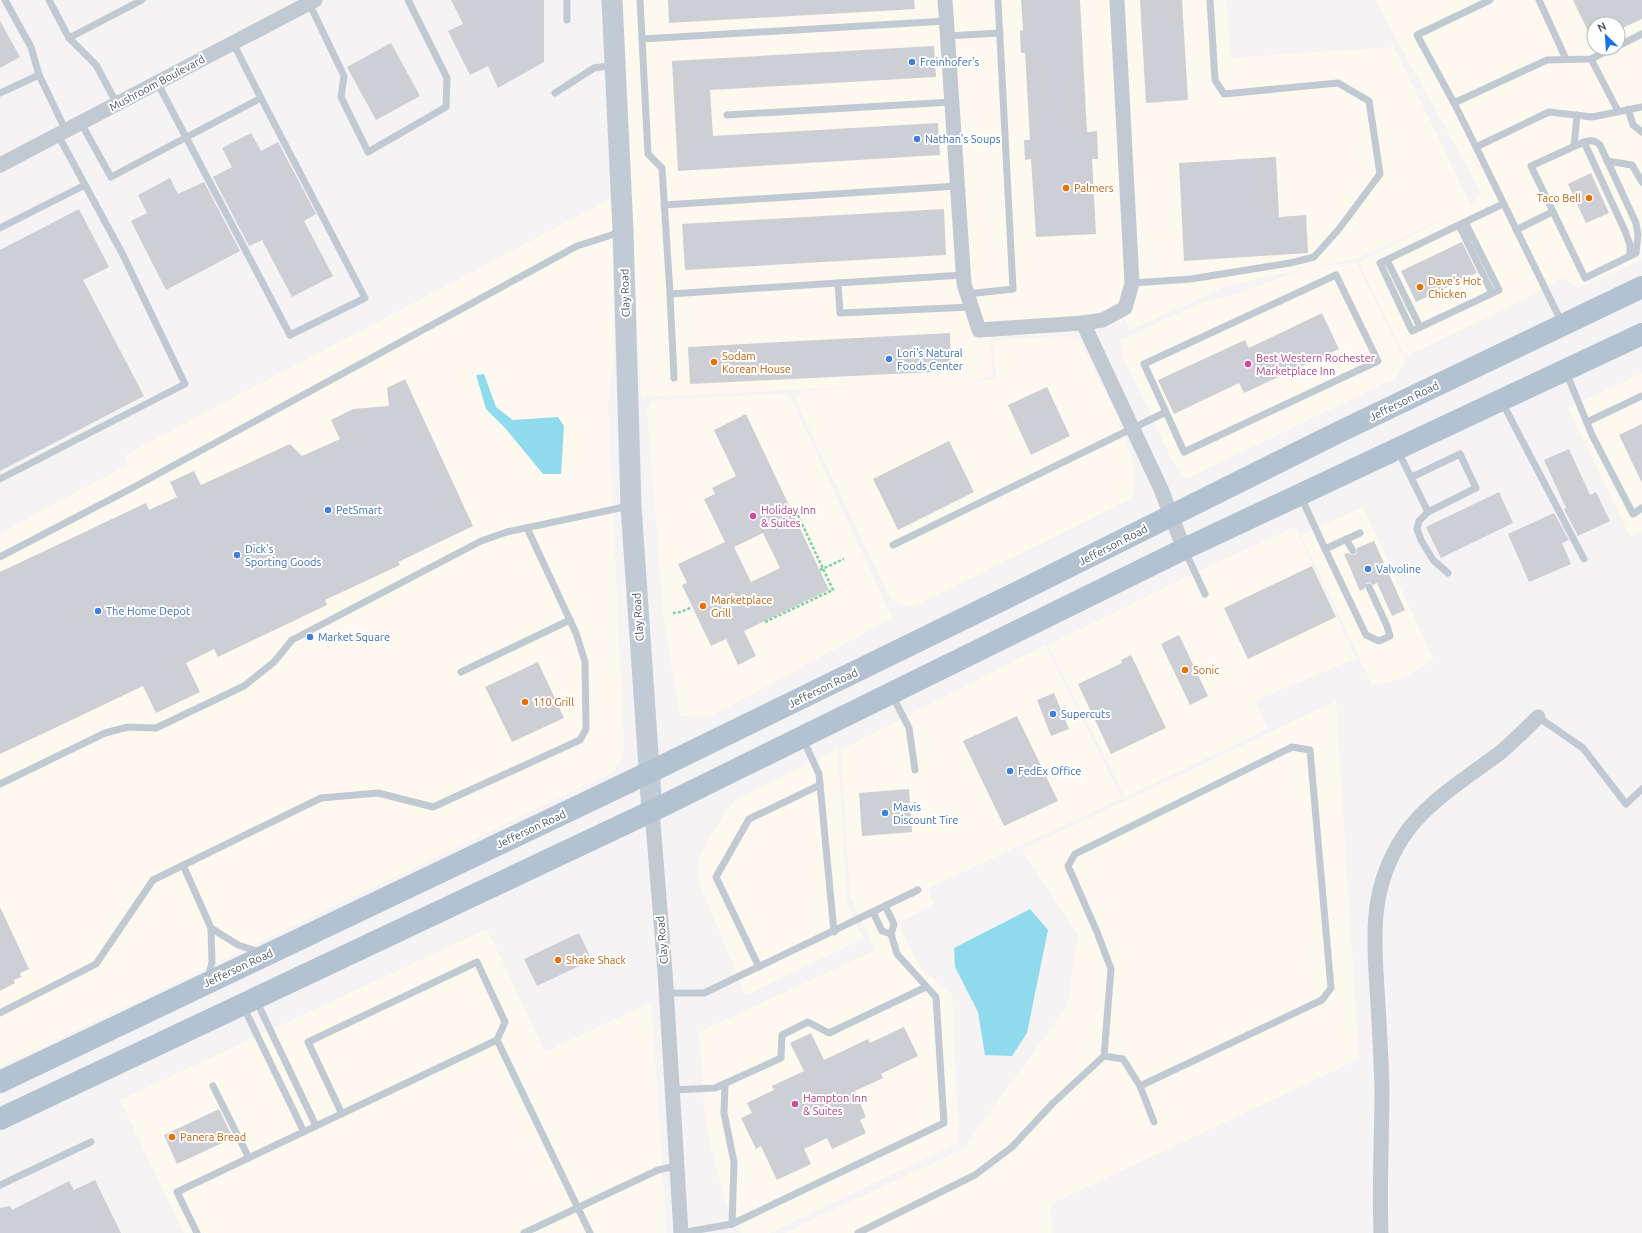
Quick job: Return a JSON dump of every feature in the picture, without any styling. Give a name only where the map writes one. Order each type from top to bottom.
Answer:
[{"type":"main road","name":"Jefferson Road","points":[[0,1082],[650,772],[1337,433],[1642,287]]},
{"type":"main road","points":[[0,1119],[652,811],[1184,549],[1642,334]]},
{"type":"street","name":"Clay Road","points":[[612,0],[623,231],[631,506],[666,993],[680,1233]]},
{"type":"street","points":[[945,0],[963,275],[969,301],[979,330],[1084,323],[1103,320],[1125,308],[1132,283],[1117,0]]},
{"type":"street","name":"Mushroom Boulevard","points":[[0,165],[312,1]]},
{"type":"street","points":[[1084,323],[1161,489],[1170,516],[1184,549]]},
{"type":"street","points":[[1381,1233],[1379,1193],[1382,1088],[1374,945],[1374,921],[1379,890],[1389,862],[1403,837],[1422,814],[1444,794],[1501,752],[1522,734],[1538,717]]},
{"type":"lane","points":[[0,479],[185,384],[123,255],[85,185],[38,75],[31,47],[5,0]]},
{"type":"lane","points":[[49,0],[69,38],[96,65],[117,104]]},
{"type":"lane","points":[[69,38],[142,0]]},
{"type":"lane","points":[[312,1],[344,76],[341,97],[368,152],[446,107],[447,78],[408,0]]},
{"type":"lane","points":[[567,0],[567,20]]},
{"type":"lane","points":[[640,0],[648,154],[662,168],[674,378]]},
{"type":"lane","points":[[838,283],[840,314],[969,301],[1013,289],[998,0]]},
{"type":"lane","points":[[1132,283],[1191,280],[1290,263],[1314,257],[1339,229],[1380,174],[1369,101],[1338,83],[1224,94],[1215,80],[1210,0]]},
{"type":"lane","points":[[1490,0],[1417,35],[1454,103],[1563,325]]},
{"type":"lane","points":[[1539,0],[1566,59]]},
{"type":"lane","points":[[642,39],[947,28],[1000,33]]},
{"type":"lane","points":[[1626,42],[1642,34]]},
{"type":"lane","points":[[157,82],[290,335],[365,298],[233,43]]},
{"type":"lane","points":[[1454,103],[1547,60],[1591,59],[1597,56]]},
{"type":"lane","points":[[1591,59],[1618,111]]},
{"type":"lane","points":[[555,93],[594,68],[616,64]]},
{"type":"lane","points":[[0,93],[38,75]]},
{"type":"lane","points":[[81,123],[111,177],[261,98]]},
{"type":"lane","points":[[728,115],[952,102]]},
{"type":"lane","points":[[1476,147],[1548,112],[1592,117],[1642,106]]},
{"type":"lane","points":[[1628,109],[1633,125],[1642,132]]},
{"type":"lane","points":[[1574,146],[1577,115]]},
{"type":"lane","points":[[1584,142],[1630,245],[1636,253]]},
{"type":"lane","points":[[1584,142],[1596,142],[1607,161],[1636,223],[1638,235],[1636,253],[1585,278],[1531,166],[1584,142]]},
{"type":"lane","points":[[1607,161],[1632,165],[1642,182]]},
{"type":"lane","points":[[0,228],[85,185]]},
{"type":"lane","points":[[664,205],[957,186]]},
{"type":"lane","points":[[1462,224],[1499,290],[1412,331],[1380,263],[1504,204]]},
{"type":"lane","points":[[1516,230],[1552,212]]},
{"type":"lane","points":[[0,557],[141,483],[577,246],[623,231]]},
{"type":"lane","points":[[670,294],[963,275]]},
{"type":"lane","points":[[1336,275],[1378,361],[1184,452],[1166,412],[1144,364],[1336,275]]},
{"type":"lane","points":[[1565,370],[1592,435],[1633,514],[1642,508]]},
{"type":"lane","points":[[1586,422],[1642,396]]},
{"type":"lane","points":[[1501,400],[1584,559]]},
{"type":"lane","points":[[893,545],[1134,429],[1166,412]]},
{"type":"lane","points":[[1398,449],[1428,512]]},
{"type":"lane","points":[[1412,477],[1460,454],[1476,488],[1428,512],[1419,521],[1417,529],[1421,540],[1433,560],[1448,573]]},
{"type":"lane","points":[[1300,495],[1366,635],[1379,641],[1390,636],[1369,586]]},
{"type":"lane","points":[[0,784],[105,734],[128,727],[156,728],[244,686],[274,662],[292,640],[481,541],[527,528],[631,506]]},
{"type":"lane","points":[[0,1013],[96,964],[153,880],[322,798],[378,793],[433,807],[580,740],[586,729],[585,662],[570,620],[527,528]]},
{"type":"lane","points":[[1325,549],[1360,533]]},
{"type":"lane","points":[[1346,539],[1353,551]]},
{"type":"lane","points":[[1184,549],[1205,594]]},
{"type":"lane","points":[[461,672],[570,620]]},
{"type":"lane","points":[[891,693],[909,728],[915,770]]},
{"type":"lane","points":[[1538,717],[1584,748],[1626,804],[1642,789]]},
{"type":"lane","points":[[802,737],[819,774],[834,932]]},
{"type":"lane","points":[[1104,1056],[1103,1046],[1111,969],[1097,932],[1068,866],[1075,854],[1292,747],[1310,750],[1331,988],[1322,1000],[1140,1086]]},
{"type":"lane","points":[[759,967],[716,878],[749,819],[820,785]]},
{"type":"lane","points":[[183,865],[211,928],[212,962],[207,983]]},
{"type":"lane","points":[[666,993],[704,994],[918,890]]},
{"type":"lane","points":[[680,1233],[732,1224],[944,1123],[938,1007],[936,997],[896,954],[891,934],[894,924],[885,906]]},
{"type":"lane","points":[[873,912],[882,930],[891,934]]},
{"type":"lane","points":[[211,928],[238,945],[254,951],[270,953]]},
{"type":"lane","points":[[197,1233],[177,1192],[342,1114],[497,1040],[504,1022],[477,962],[308,1042],[342,1114]]},
{"type":"lane","points":[[672,1090],[715,1088],[725,1084],[781,1058],[782,1035],[808,1022],[829,1033],[926,987]]},
{"type":"lane","points":[[249,1002],[316,1126]]},
{"type":"lane","points":[[249,1002],[304,1132]]},
{"type":"lane","points":[[497,1040],[590,1233]]},
{"type":"lane","points":[[1104,1056],[1123,1059],[1140,1086],[1154,1122]]},
{"type":"lane","points":[[858,1233],[981,1170],[1012,1147],[1053,1103],[1104,1056]]},
{"type":"lane","points":[[725,1084],[724,1113],[734,1162],[732,1224]]},
{"type":"lane","points":[[213,1086],[249,1158]]},
{"type":"lane","points":[[0,1185],[91,1142]]},
{"type":"lane","points":[[524,1233],[658,1170],[676,1166]]},
{"type":"path","points":[[765,622],[833,590],[795,509]]},
{"type":"path","points":[[820,570],[844,559]]},
{"type":"path","points":[[673,613],[692,608]]},
{"type":"shaded area","points":[[622,0],[1227,0],[1230,58],[1394,47],[1471,205],[1482,194],[1375,0],[1642,0],[1642,259],[1578,288],[1563,278],[1513,305],[1405,357],[1359,263],[1457,212],[1356,259],[1309,268],[1356,262],[1405,361],[1396,378],[1186,479],[1174,464],[1123,357],[1121,340],[1205,301],[1237,294],[1300,270],[1229,285],[1130,330],[1125,319],[1110,327],[1066,333],[990,337],[993,374],[974,382],[996,379],[993,340],[1066,336],[1080,341],[1117,415],[1136,471],[1132,498],[911,608],[891,600],[795,400],[803,391],[908,385],[641,397]]},
{"type":"shaded area","name":"Market Square","points":[[612,198],[614,355],[608,406],[624,741],[623,757],[613,772],[0,1067],[0,533],[129,464],[125,455]]},
{"type":"shaded area","points":[[1642,373],[1642,532],[1631,538],[1568,408]]},
{"type":"shaded area","points":[[772,394],[790,395],[892,618],[710,717],[680,716],[664,624],[647,410],[651,401]]},
{"type":"shaded area","points":[[1363,507],[1434,660],[1402,679],[1372,685],[1301,535]]},
{"type":"shaded area","points":[[1295,527],[1356,658],[1255,701],[1268,729],[1125,797],[1048,645],[1209,566]]},
{"type":"shaded area","points":[[1045,645],[1122,798],[927,889],[935,904],[898,923],[919,966],[952,995],[959,1142],[770,1233],[742,1233],[725,1201],[709,1140],[704,1107],[699,1032],[876,950],[850,897],[841,750]]},
{"type":"shaded area","points":[[1336,701],[1359,1059],[1051,1204],[1052,1233],[785,1233],[963,1149],[1067,1006],[1078,936],[1022,850]]},
{"type":"shaded area","points":[[838,748],[847,904],[863,939],[746,995],[697,878],[700,855],[727,809],[736,799]]},
{"type":"shaded area","points":[[487,929],[545,1052],[651,1002],[667,1233],[184,1233],[120,1100]]},
{"type":"water","points":[[484,374],[496,407],[513,420],[558,417],[564,426],[561,474],[543,474],[506,429],[486,409],[476,375]]},
{"type":"water","points":[[1030,909],[1048,930],[1027,1033],[1012,1056],[985,1055],[978,1012],[955,967],[954,948]]},
{"type":"building","points":[[451,0],[544,0],[544,62],[498,88],[488,66],[470,75],[448,31],[463,24]]},
{"type":"building","points":[[668,0],[914,0],[915,9],[669,23]]},
{"type":"building","points":[[1021,0],[1080,0],[1087,132],[1097,131],[1098,159],[1092,159],[1096,234],[1036,237],[1031,159],[1025,160],[1024,140],[1030,140],[1025,53],[1021,53],[1020,31],[1023,30]]},
{"type":"building","points":[[1140,0],[1182,0],[1188,100],[1146,103]]},
{"type":"building","points":[[1573,0],[1642,0],[1642,19],[1626,26],[1626,16],[1586,16],[1586,27]]},
{"type":"building","points":[[0,21],[20,57],[0,68]]},
{"type":"building","points":[[391,43],[420,96],[376,120],[347,67]]},
{"type":"building","points":[[934,46],[936,77],[710,90],[713,136],[938,123],[940,155],[678,171],[672,61]]},
{"type":"building","points":[[251,133],[261,151],[278,142],[316,214],[304,221],[333,276],[292,297],[262,240],[249,246],[213,177],[232,167],[222,148]]},
{"type":"building","points":[[1276,157],[1279,217],[1306,215],[1308,253],[1184,261],[1179,163]]},
{"type":"building","name":"Taco Bell","points":[[1591,173],[1609,213],[1586,223],[1568,184]]},
{"type":"building","points":[[170,178],[178,194],[204,182],[240,251],[166,290],[131,221],[147,213],[138,195]]},
{"type":"building","points":[[79,209],[109,267],[83,280],[144,396],[0,471],[0,250]]},
{"type":"building","points":[[944,209],[946,255],[685,270],[682,224]]},
{"type":"building","points":[[1462,242],[1477,273],[1416,302],[1401,271]]},
{"type":"building","name":"Best Western Rochester Marketplace Inn","points":[[1322,313],[1339,349],[1244,393],[1239,383],[1174,414],[1158,380],[1245,340],[1249,348]]},
{"type":"building","points":[[950,333],[951,371],[690,384],[688,347]]},
{"type":"building","points":[[405,379],[473,526],[398,562],[400,565],[325,600],[327,605],[218,657],[214,649],[186,663],[200,692],[156,713],[143,686],[0,754],[0,572],[146,503],[149,510],[177,497],[170,482],[194,471],[201,485],[290,444],[302,456],[340,439],[331,420],[353,409],[389,406],[387,388]]},
{"type":"building","points":[[1047,387],[1070,436],[1031,455],[1008,405]]},
{"type":"building","name":"Holiday Inn & Suites","points":[[746,414],[829,590],[744,631],[756,656],[738,665],[726,639],[711,646],[682,585],[687,583],[678,564],[725,542],[704,499],[715,494],[712,488],[736,476],[714,430]],"holes":[[[763,533],[780,568],[751,582],[734,547]]]},
{"type":"building","points":[[1642,424],[1642,483],[1619,435]]},
{"type":"building","points":[[949,441],[974,492],[898,530],[873,479]]},
{"type":"building","points":[[1569,449],[1590,495],[1596,492],[1610,521],[1578,536],[1564,509],[1566,508],[1544,460]]},
{"type":"building","points":[[1499,492],[1513,523],[1441,558],[1426,527]]},
{"type":"building","points":[[1554,513],[1569,540],[1562,543],[1571,564],[1529,582],[1508,534]]},
{"type":"building","name":"Valvoline","points":[[1374,541],[1405,610],[1392,616],[1377,583],[1373,585],[1370,582],[1367,583],[1364,589],[1360,591],[1344,554],[1348,553],[1355,555],[1357,553],[1357,548]]},
{"type":"building","points":[[1312,566],[1336,617],[1248,659],[1224,608]]},
{"type":"building","name":"Sonic","points":[[1179,635],[1208,696],[1190,705],[1161,644]]},
{"type":"building","points":[[1131,655],[1166,728],[1111,754],[1078,684],[1122,663],[1121,660]]},
{"type":"building","name":"110 Grill","points":[[538,662],[564,718],[512,742],[485,687]]},
{"type":"building","name":"Supercuts","points":[[1054,693],[1069,729],[1051,736],[1037,700]]},
{"type":"building","name":"FedEx Office","points":[[1017,716],[1058,801],[1004,826],[963,741]]},
{"type":"building","name":"Mavis Discount Tire","points":[[909,789],[912,832],[862,836],[859,793]]},
{"type":"building","points":[[0,907],[29,969],[20,973],[21,977],[14,980],[15,983],[0,991]]},
{"type":"building","name":"Shake Shack","points":[[579,933],[592,960],[537,986],[524,959]]},
{"type":"building","name":"Hampton Inn & Suites","points":[[904,1027],[918,1056],[881,1074],[883,1078],[855,1091],[866,1117],[860,1120],[866,1133],[832,1149],[827,1138],[804,1149],[811,1164],[777,1180],[761,1146],[756,1149],[741,1118],[752,1113],[747,1103],[774,1090],[772,1086],[804,1071],[790,1043],[811,1033],[824,1060],[868,1039],[870,1043]]},
{"type":"building","points":[[219,1109],[233,1138],[177,1164],[164,1135]]},
{"type":"building","points":[[95,1180],[121,1233],[0,1233],[0,1208],[10,1206],[12,1210],[69,1181],[74,1190]]},
{"type":"place","name":"Freinhofer's","points":[[912,62]]},
{"type":"place","name":"Nathan's Soups","points":[[917,139]]},
{"type":"place","name":"Palmers","points":[[1066,188]]},
{"type":"place","name":"Taco Bell","points":[[1589,198]]},
{"type":"place","name":"Dave's Hot Chicken","points":[[1420,287]]},
{"type":"place","name":"Lori's Natural Foods Center","points":[[889,359]]},
{"type":"place","name":"Sodam Korean House","points":[[714,362]]},
{"type":"place","name":"Best Western Rochester Marketplace Inn","points":[[1248,364]]},
{"type":"place","name":"PetSmart","points":[[328,510]]},
{"type":"place","name":"Holiday Inn & Suites","points":[[753,516]]},
{"type":"place","name":"Dick's Sporting Goods","points":[[237,555]]},
{"type":"place","name":"Valvoline","points":[[1368,569]]},
{"type":"place","name":"Marketplace Grill","points":[[703,606]]},
{"type":"place","name":"The Home Depot","points":[[98,611]]},
{"type":"place","name":"Market Square","points":[[310,637]]},
{"type":"place","name":"Sonic","points":[[1185,670]]},
{"type":"place","name":"110 Grill","points":[[525,702]]},
{"type":"place","name":"Supercuts","points":[[1053,714]]},
{"type":"place","name":"FedEx Office","points":[[1010,771]]},
{"type":"place","name":"Mavis Discount Tire","points":[[885,813]]},
{"type":"place","name":"Shake Shack","points":[[558,960]]},
{"type":"place","name":"Hampton Inn & Suites","points":[[795,1104]]},
{"type":"place","name":"Panera Bread","points":[[172,1137]]}]
